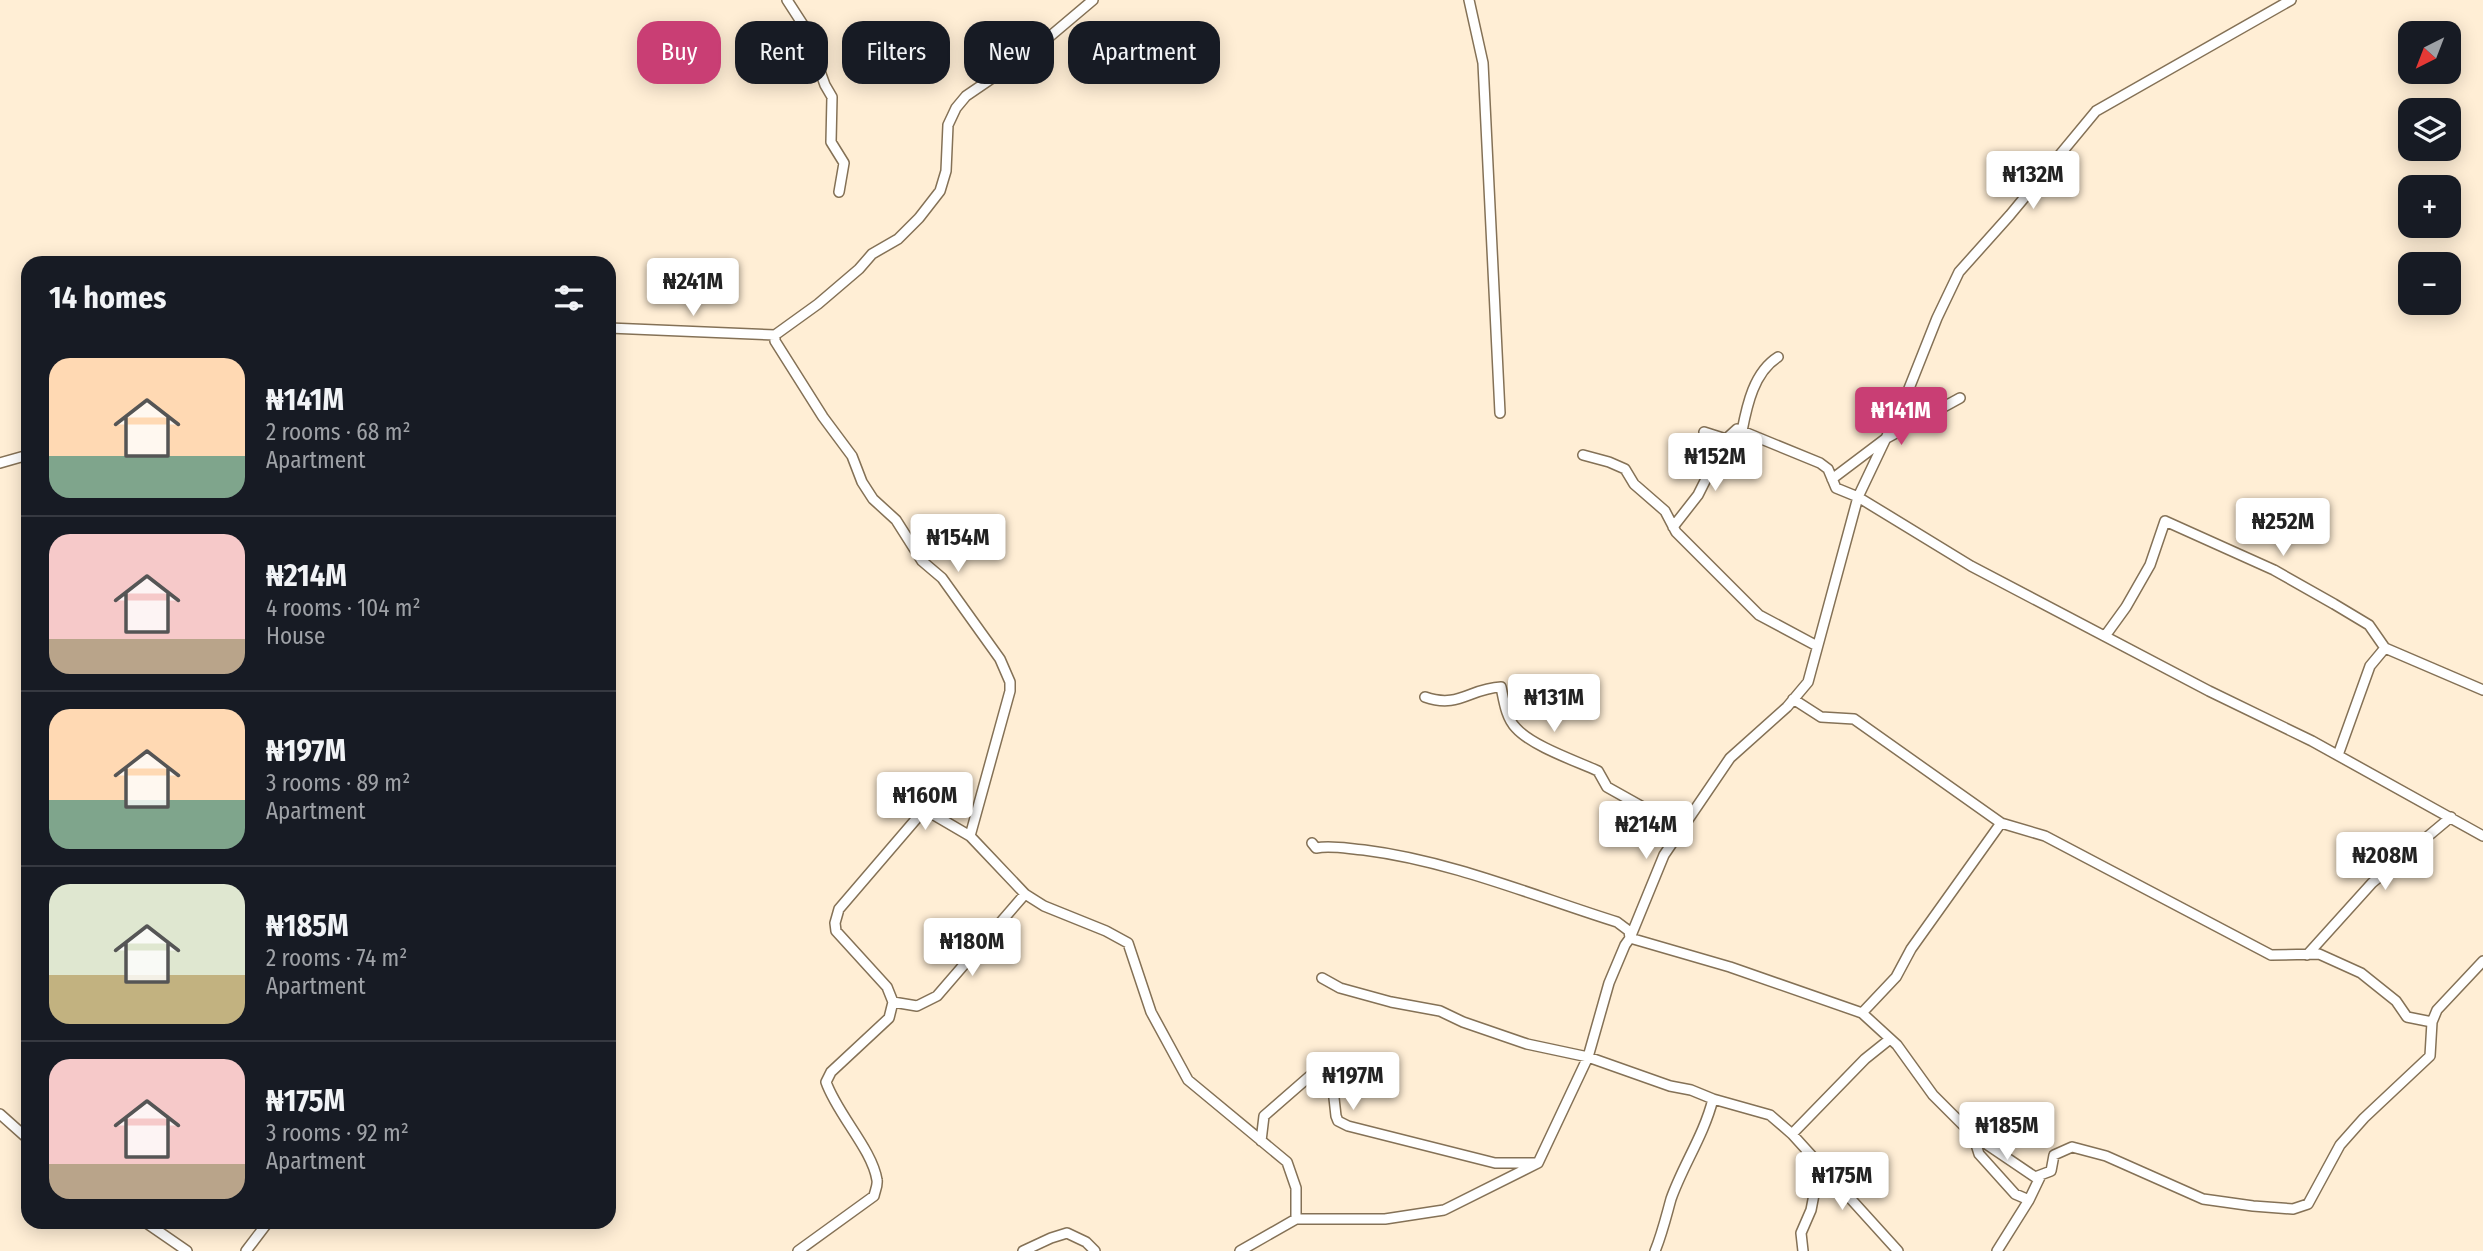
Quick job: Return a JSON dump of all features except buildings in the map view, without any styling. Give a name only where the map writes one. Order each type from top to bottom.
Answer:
[{"type":"street","points":[[787,0],[810,34],[812,49],[832,97],[831,142],[844,163],[839,192]]},
{"type":"street","points":[[616,328],[775,335],[818,304],[859,269],[872,254],[898,239],[919,218],[940,191],[946,171],[948,125],[956,108],[966,96],[1035,49],[1093,0]]},
{"type":"street","points":[[1469,0],[1483,63],[1500,413]]},
{"type":"street","points":[[1240,1251],[1296,1219],[1385,1219],[1444,1210],[1538,1163],[1588,1057],[1609,983],[1664,855],[1730,758],[1808,682],[1858,497],[1906,396],[1937,317],[1959,272],[2096,111],[2291,0]]},
{"type":"street","points":[[775,335],[775,341],[823,417],[852,456],[862,482],[873,499],[897,520],[922,561],[942,578],[1000,659],[1010,682],[1010,691],[970,836]]},
{"type":"street","points":[[1742,431],[1746,406],[1756,384],[1769,362],[1778,357]]},
{"type":"street","points":[[1832,479],[1885,439],[1960,398]]},
{"type":"street","points":[[1674,527],[1698,495],[1726,439],[1737,429],[1820,463],[1828,469],[1836,488],[1858,497],[1971,566],[2338,755],[2483,836]]},
{"type":"street","points":[[1704,432],[1726,439]]},
{"type":"street","points":[[1583,455],[1625,469],[1634,484],[1665,511],[1674,527],[1705,563],[1759,615],[1817,646]]},
{"type":"street","points":[[0,463],[21,457]]},
{"type":"street","points":[[2105,636],[2126,607],[2150,565],[2165,521],[2274,570],[2334,604],[2369,625],[2385,648],[2483,691]]},
{"type":"street","points":[[2338,755],[2370,666],[2385,648]]},
{"type":"street","points":[[1425,698],[1451,702],[1488,688],[1501,687],[1506,710],[1514,727],[1526,737],[1564,758],[1598,771],[1607,787],[1682,829]]},
{"type":"street","points":[[1793,699],[1821,716],[1854,719],[2001,823],[2045,836],[2271,955],[2319,954],[2361,973],[2396,1001],[2407,1017],[2432,1022]]},
{"type":"street","points":[[798,1251],[874,1196],[877,1181],[870,1160],[839,1110],[826,1082],[831,1072],[889,1018],[893,1002],[887,987],[836,931],[839,909],[917,818],[929,813],[970,836],[1025,894],[1044,906],[1106,931],[1128,943],[1151,1012],[1188,1080],[1287,1162],[1294,1177],[1296,1219]]},
{"type":"street","points":[[2307,955],[2372,883],[2451,817]]},
{"type":"street","points":[[1862,1013],[1896,977],[1918,938],[2001,823]]},
{"type":"street","points":[[1312,843],[1316,848],[1326,846],[1381,852],[1424,861],[1530,892],[1617,922],[1629,931],[1630,938]]},
{"type":"street","points":[[893,1002],[916,1006],[937,996],[1025,894]]},
{"type":"street","points":[[1630,938],[1730,967],[1862,1013],[1890,1039],[1933,1095],[1973,1136],[2035,1177],[2051,1171],[2054,1155],[2073,1147],[2106,1156],[2203,1199],[2293,1209],[2308,1205],[2340,1145],[2364,1118],[2430,1056],[2432,1022],[2437,1010],[2483,961]]},
{"type":"street","points":[[1322,978],[1340,988],[1391,1002],[1440,1011],[1463,1022],[1527,1044],[1588,1057],[1770,1115],[1793,1135],[1898,1251]]},
{"type":"street","points":[[1793,1135],[1865,1059],[1890,1039]]},
{"type":"street","points":[[1261,1140],[1264,1116],[1311,1075],[1319,1074],[1332,1080],[1336,1116],[1338,1121],[1348,1126],[1495,1163],[1538,1163]]},
{"type":"street","points":[[1655,1251],[1663,1233],[1672,1198],[1707,1123],[1713,1099]]},
{"type":"street","points":[[0,1114],[21,1133]]},
{"type":"street","points":[[1973,1136],[1979,1154],[2015,1194],[2029,1200]]},
{"type":"street","points":[[1803,1251],[1801,1233],[1811,1210],[1818,1174],[1809,1153]]},
{"type":"street","points":[[1997,1251],[2029,1200],[2041,1175]]},
{"type":"street","points":[[156,1229],[187,1251]]},
{"type":"street","points":[[246,1251],[263,1229]]},
{"type":"street","points":[[1023,1251],[1067,1233],[1086,1242],[1095,1251]]}]
